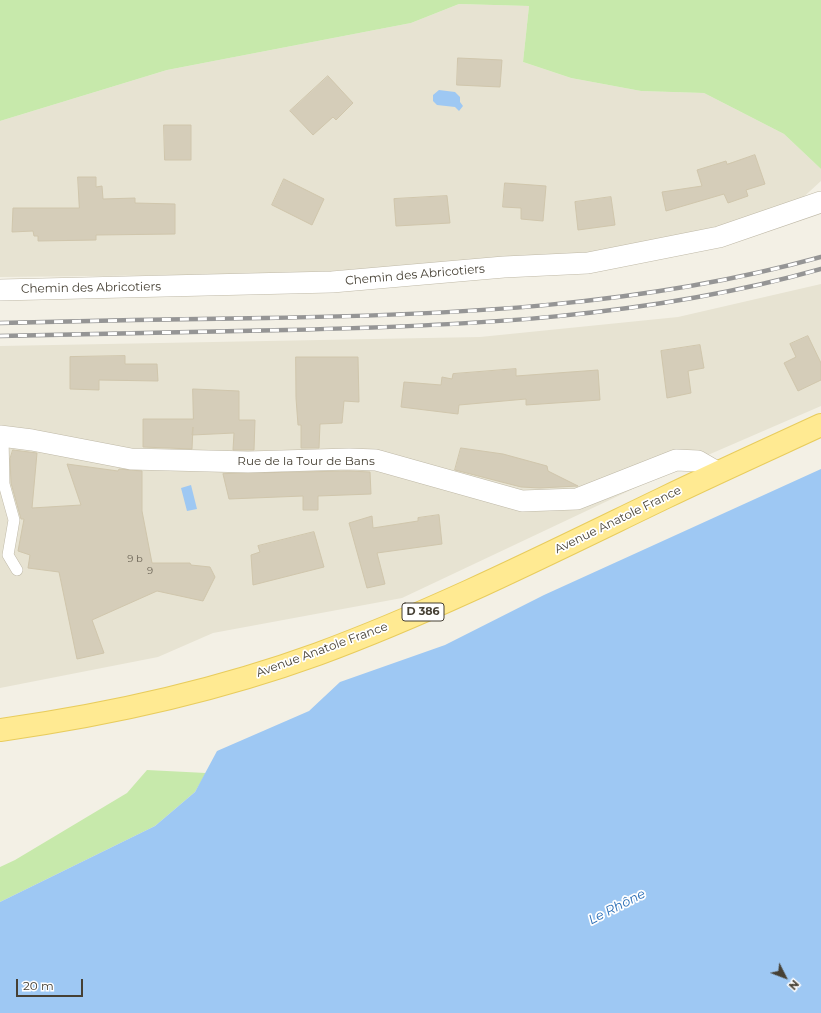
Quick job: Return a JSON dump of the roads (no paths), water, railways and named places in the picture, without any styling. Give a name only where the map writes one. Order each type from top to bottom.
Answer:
[{"type":"main road","name":"Avenue Anatole France","points":[[0,730],[81,717],[214,687],[316,655],[444,604],[717,472],[821,425]]},
{"type":"street","name":"Chemin des Abricotiers","points":[[0,290],[332,282],[504,268],[588,263],[719,236],[821,202]]},
{"type":"street","name":"Rue de la Tour de Bans","points":[[2,436],[32,440],[131,459],[248,462],[349,459],[376,460],[522,501],[577,499],[676,460],[698,461],[717,472]]},
{"type":"lane","points":[[2,436],[4,484],[14,520],[8,555],[17,570]]},
{"type":"water","points":[[439,90],[455,92],[460,97],[460,102],[463,106],[459,111],[455,107],[437,105],[433,101],[433,95]]},
{"type":"water","name":"Le Rhône","points":[[821,469],[821,1013],[0,1013],[0,902],[155,826],[195,792],[217,751],[309,711],[340,682],[445,645],[544,595]]},
{"type":"water","points":[[191,485],[197,509],[187,511],[181,488]]},
{"type":"railway","points":[[0,323],[336,317],[476,311],[615,297],[684,287],[753,274],[821,257]]},
{"type":"railway","points":[[0,336],[353,328],[488,322],[623,309],[690,299],[756,286],[821,269]]}]
